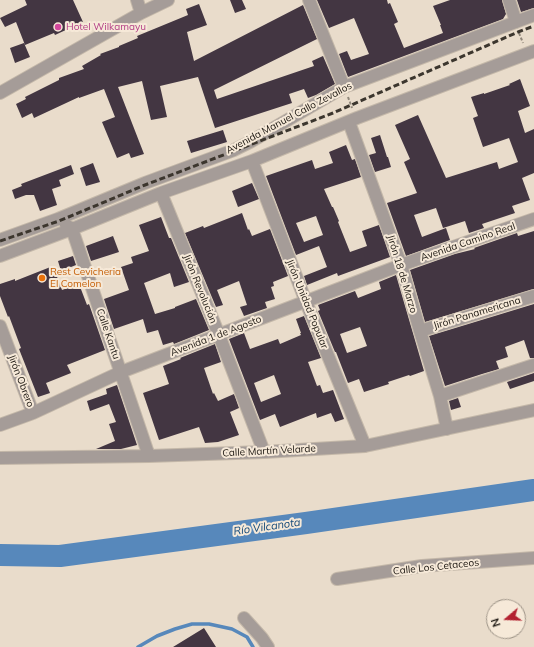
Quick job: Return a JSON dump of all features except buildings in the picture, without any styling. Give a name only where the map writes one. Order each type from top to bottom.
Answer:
[{"type":"street","points":[[137,0],[141,13]]},
{"type":"street","points":[[0,93],[141,13],[168,0]]},
{"type":"street","points":[[308,0],[344,87]]},
{"type":"street","points":[[508,0],[516,22]]},
{"type":"street","name":"Avenida Manuel Callo Zevallos","points":[[0,240],[234,150],[344,87],[534,15]]},
{"type":"street","name":"Avenida Manuel Callo Zevallos","points":[[0,256],[161,193],[252,161],[353,120],[530,52]]},
{"type":"street","name":"Jirón 18 de Marzo","points":[[353,120],[401,265],[440,396],[447,429]]},
{"type":"street","name":"Jirón Unidad Popular","points":[[252,161],[306,302],[365,446]]},
{"type":"street","name":"Jirón Revolución","points":[[161,193],[219,335],[264,452]]},
{"type":"street","points":[[58,218],[59,221],[72,229]]},
{"type":"street","name":"Avenida Camino Real","points":[[401,265],[534,219]]},
{"type":"street","name":"Calle Kantu","points":[[72,229],[149,456]]},
{"type":"street","name":"Avenida 1 de Agosto","points":[[0,425],[33,412],[121,372],[401,265]]},
{"type":"street","name":"Jirón Panamericana","points":[[420,331],[534,296]]},
{"type":"street","name":"Jirón Obrero","points":[[0,326],[33,412]]},
{"type":"street","points":[[440,396],[534,365]]},
{"type":"street","name":"Calle Martín Velarde","points":[[0,458],[149,456],[264,452],[365,446],[534,410]]},
{"type":"street","name":"Calle Los Cetaceos","points":[[338,579],[422,566],[534,558]]},
{"type":"street","points":[[244,618],[268,647]]},
{"type":"path","points":[[516,22],[518,32],[530,52]]},
{"type":"path","points":[[344,87],[353,120]]},
{"type":"waterway","name":"Río Vilcanota","points":[[0,555],[60,556],[306,523],[534,490]]},
{"type":"waterway","points":[[138,647],[157,636],[192,624],[209,624],[232,629],[247,637],[253,647]]},
{"type":"railway","points":[[0,241],[59,221],[145,185],[333,113],[534,26]]},
{"type":"place","name":"Hotel Wilkamayu","points":[[58,27]]},
{"type":"place","name":"Rest Cevicheria El Comelon","points":[[42,278]]}]
